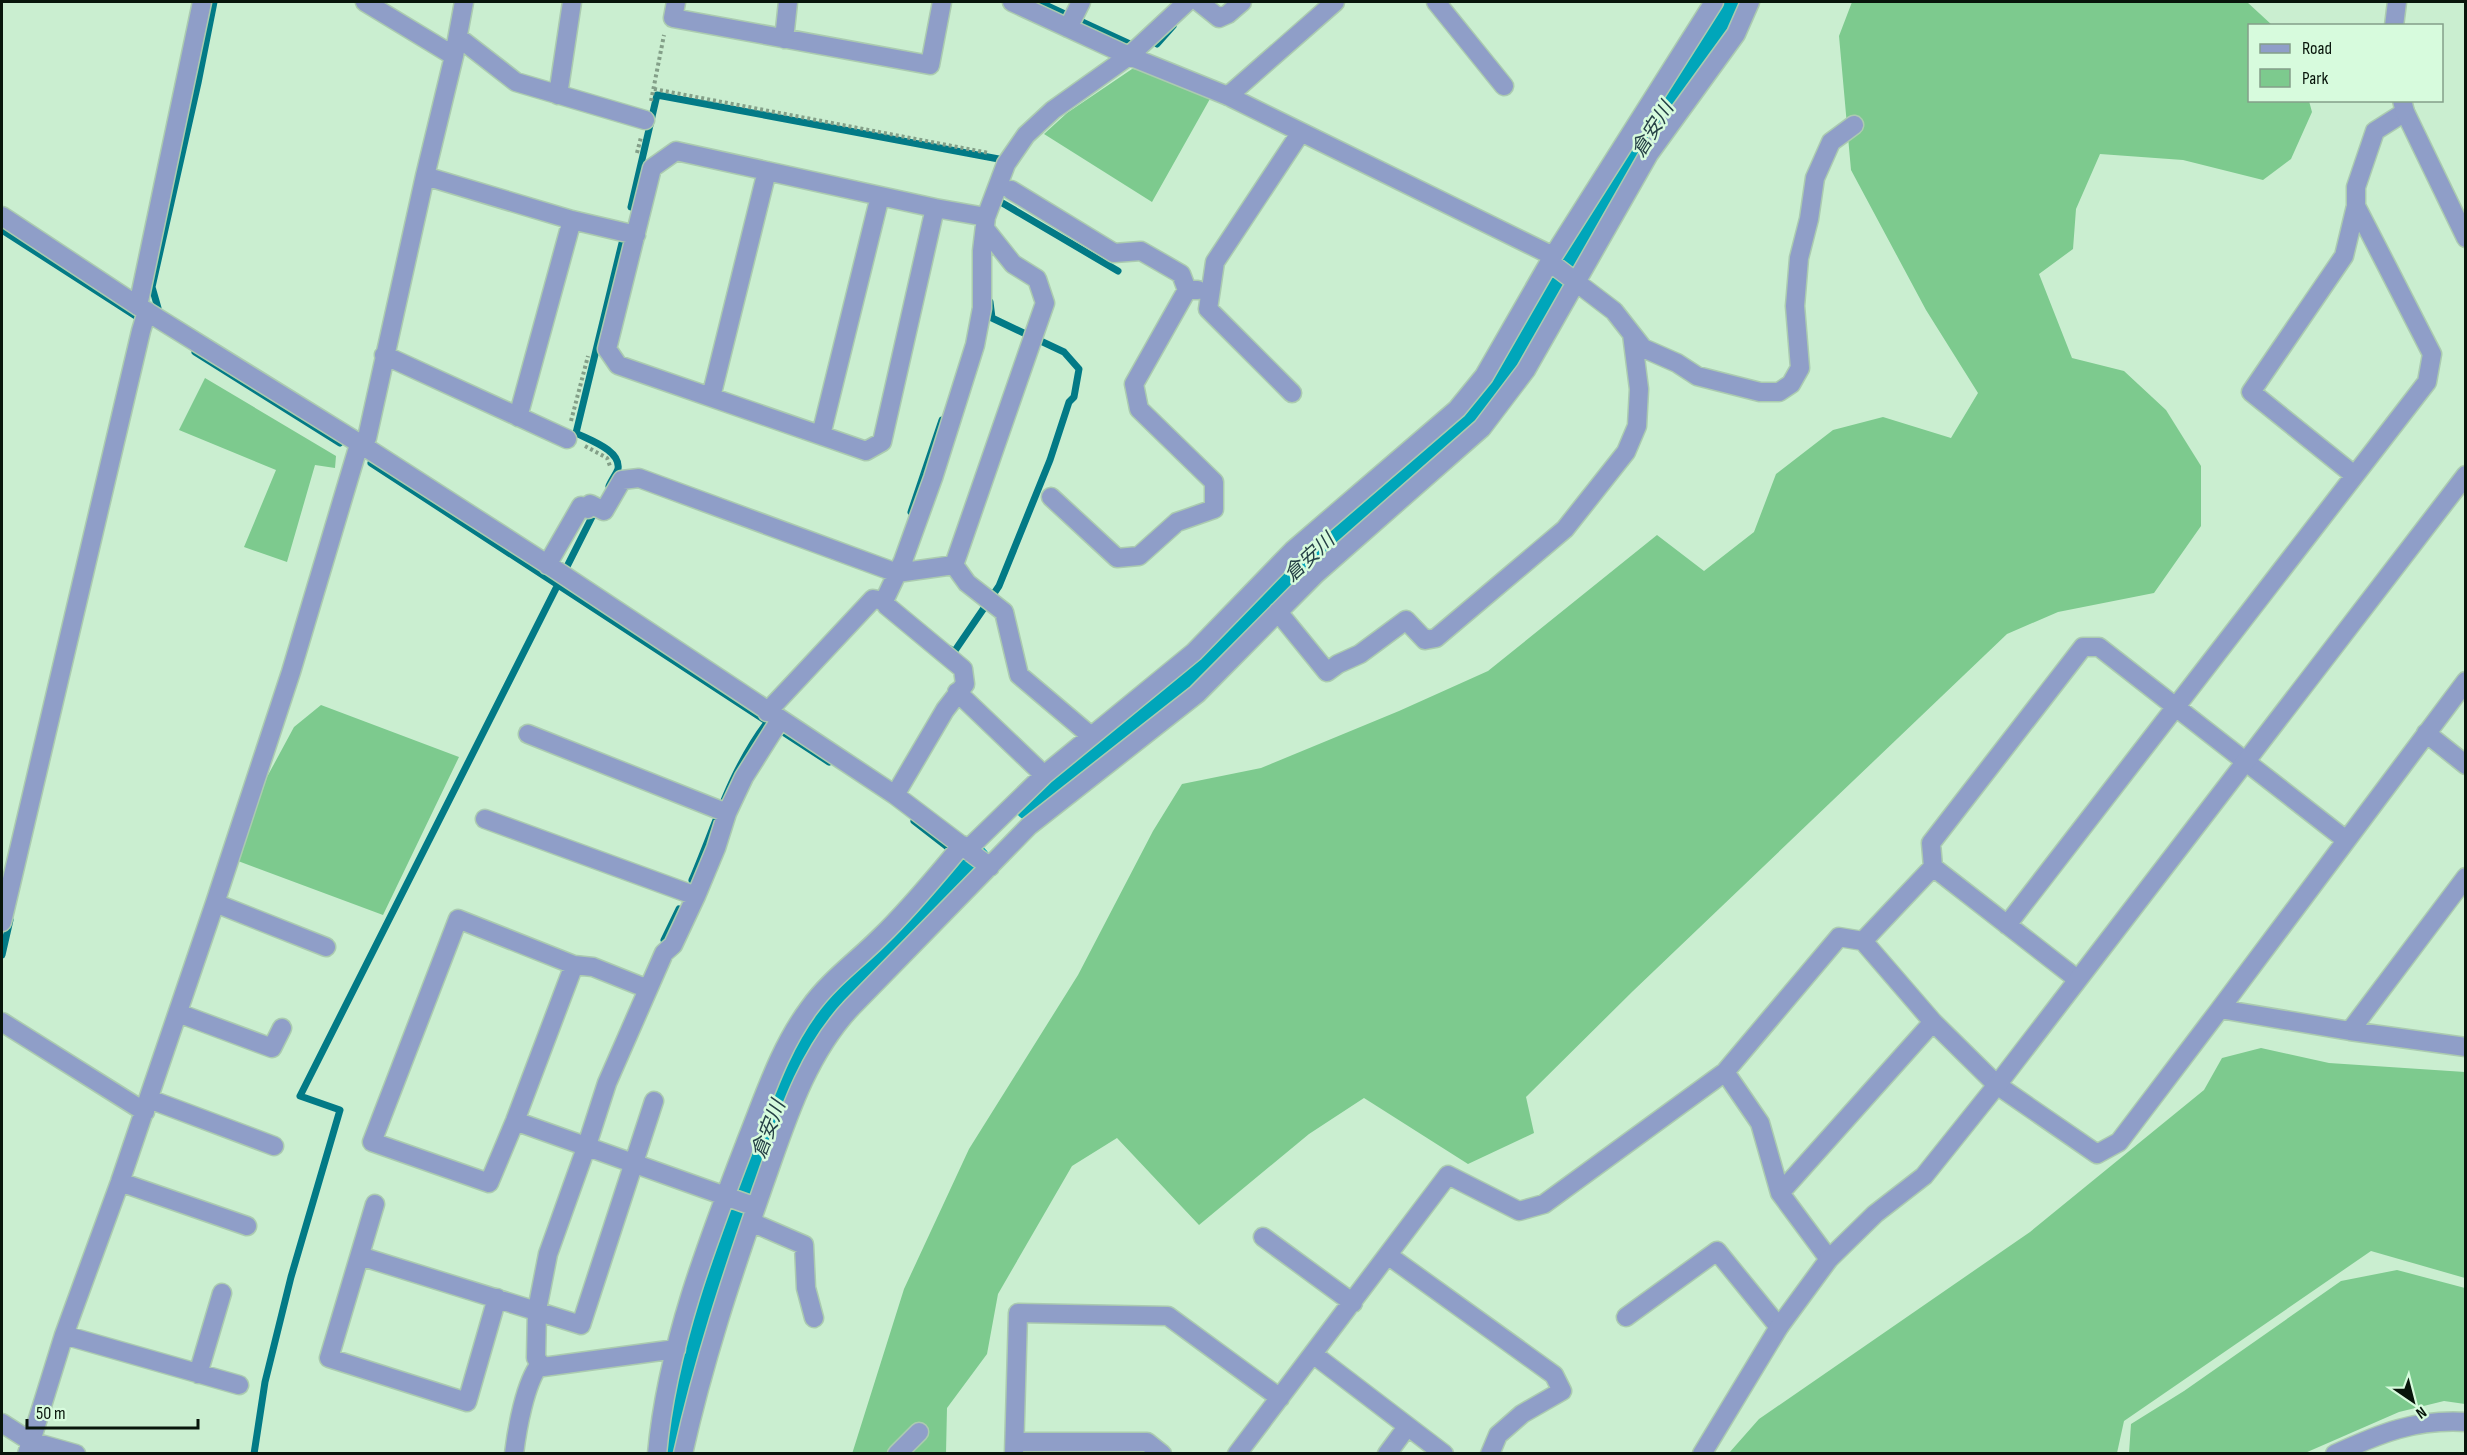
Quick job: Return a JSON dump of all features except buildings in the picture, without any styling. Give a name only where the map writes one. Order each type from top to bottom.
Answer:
[{"type":"street","points":[[2,922],[147,316],[202,2]]},
{"type":"street","points":[[365,2],[454,56]]},
{"type":"street","points":[[28,1447],[64,1335],[120,1182],[216,903],[291,672],[357,451],[367,438],[384,355],[454,56],[464,2]]},
{"type":"street","points":[[558,95],[572,2]]},
{"type":"street","points":[[676,2],[673,18],[930,65],[942,2]]},
{"type":"street","points":[[784,39],[788,2]]},
{"type":"street","points":[[1011,2],[1074,15],[1129,56],[1228,96],[1552,260],[1576,284],[1614,311],[1643,348],[1677,363],[1696,376],[1761,392],[1779,392],[1791,384],[1800,368],[1796,334],[1799,258],[1809,219],[1815,178],[1830,142],[1854,125]]},
{"type":"street","points":[[895,795],[957,692],[965,684],[963,669],[887,606],[884,601],[892,571],[933,478],[975,345],[982,308],[982,251],[1010,157],[1026,135],[1053,110],[1129,56],[1187,2]]},
{"type":"street","points":[[1199,2],[1219,18],[1228,14],[1242,2]]},
{"type":"street","points":[[1228,96],[1335,2]]},
{"type":"street","points":[[1436,2],[1504,86]]},
{"type":"street","points":[[683,1454],[711,1347],[742,1206],[790,1035],[824,990],[909,908],[964,848],[1018,802],[1044,776],[1173,670],[1293,550],[1457,409],[1484,376],[1552,260],[1714,2]]},
{"type":"street","points":[[657,1454],[660,1425],[676,1349],[742,1206],[816,1053],[827,1036],[852,1007],[1036,820],[1197,694],[1316,574],[1482,428],[1526,370],[1649,153],[1736,34],[1750,2]]},
{"type":"street","points":[[2394,24],[2397,2]]},
{"type":"street","points":[[458,37],[516,82],[645,120]]},
{"type":"street","points":[[2354,475],[2251,392],[2344,256],[2356,206],[2356,187],[2375,131],[2403,106],[2466,238]]},
{"type":"street","points":[[1292,393],[1208,309],[1215,262],[1301,132]]},
{"type":"street","points":[[935,208],[882,442],[866,451],[618,365],[607,349],[652,168],[676,151],[935,208],[989,230],[1013,264],[1037,279],[1045,303],[954,565]]},
{"type":"street","points":[[711,397],[767,171]]},
{"type":"street","points":[[425,176],[572,220],[636,235]]},
{"type":"street","points":[[1011,190],[1114,253],[1142,251],[1181,274],[1187,290],[1134,384],[1139,409],[1214,482],[1214,509],[1177,522],[1140,556],[1117,558],[1051,497]]},
{"type":"street","points":[[821,435],[880,196]]},
{"type":"street","points":[[2007,925],[2427,382],[2432,354],[2356,206]]},
{"type":"street","points":[[2,216],[147,316],[362,445],[556,571],[774,722],[895,795],[990,867]]},
{"type":"street","points":[[518,417],[572,220]]},
{"type":"street","points":[[1187,290],[1211,289]]},
{"type":"street","points":[[1278,612],[1327,672],[1360,654],[1406,620],[1425,640],[1436,638],[1564,529],[1626,452],[1637,426],[1639,389],[1632,334]]},
{"type":"street","points":[[384,355],[567,439]]},
{"type":"street","points":[[1702,1454],[1779,1327],[1828,1259],[1875,1214],[1924,1176],[1997,1085],[2466,475]]},
{"type":"street","points":[[556,571],[581,506],[588,509],[595,507],[604,511],[622,480],[639,477],[892,571],[954,565]]},
{"type":"street","points":[[954,565],[967,583],[1004,612],[1019,675],[1091,736]]},
{"type":"street","points":[[514,1454],[519,1418],[538,1367],[536,1358],[537,1310],[548,1254],[582,1144],[664,953],[674,945],[716,848],[721,810],[744,777],[774,722],[873,599],[884,601]]},
{"type":"street","points":[[2077,979],[1933,867],[1931,843],[2083,647],[2099,647],[2346,840]]},
{"type":"street","points":[[1237,1454],[1353,1304],[1448,1175],[1519,1211],[1544,1204],[1725,1072],[1839,937],[1863,941],[1933,1022],[1997,1085],[2097,1154],[2119,1142],[2466,681]]},
{"type":"street","points":[[957,692],[1044,776]]},
{"type":"street","points":[[2426,733],[2466,765]]},
{"type":"street","points":[[528,735],[721,810]]},
{"type":"street","points":[[1018,802],[1036,820]]},
{"type":"street","points":[[485,819],[696,896]]},
{"type":"street","points":[[1863,941],[1933,867]]},
{"type":"street","points":[[2350,1031],[2466,877]]},
{"type":"street","points":[[216,903],[326,947]]},
{"type":"street","points":[[574,965],[489,1183],[372,1142],[458,920],[574,965],[593,967],[648,989]]},
{"type":"street","points":[[2220,1009],[2350,1031],[2466,1047]]},
{"type":"street","points":[[178,1013],[272,1048],[282,1029]]},
{"type":"street","points":[[2,1022],[147,1105],[274,1146]]},
{"type":"street","points":[[1780,1193],[1933,1022]]},
{"type":"street","points":[[1725,1072],[1760,1123],[1780,1193],[1828,1259]]},
{"type":"street","points":[[360,1256],[580,1325],[654,1101]]},
{"type":"street","points":[[515,1121],[582,1144],[742,1206],[804,1245],[806,1288],[814,1318]]},
{"type":"street","points":[[120,1182],[247,1226]]},
{"type":"street","points":[[375,1204],[329,1358],[467,1402],[497,1298]]},
{"type":"street","points":[[1263,1237],[1353,1304]]},
{"type":"street","points":[[1626,1317],[1717,1251],[1779,1327]]},
{"type":"street","points":[[1389,1256],[1554,1375],[1562,1391],[1521,1414],[1498,1435],[1490,1454]]},
{"type":"street","points":[[198,1374],[222,1293]]},
{"type":"street","points":[[1162,1454],[1147,1442],[1014,1448],[1018,1313],[1168,1316],[1280,1398]]},
{"type":"street","points":[[64,1335],[239,1385]]},
{"type":"street","points":[[538,1367],[676,1349]]},
{"type":"street","points":[[1313,1354],[1444,1454]]},
{"type":"street","points":[[2335,1454],[2394,1429],[2419,1423],[2466,1422]]},
{"type":"street","points":[[2,1423],[28,1447],[76,1454]]},
{"type":"street","points":[[1387,1454],[1407,1427]]},
{"type":"street","points":[[897,1454],[919,1432]]},
{"type":"path","points":[[654,89],[1010,157]]},
{"type":"path","points":[[567,439],[572,439],[607,458],[610,462],[595,507]]},
{"type":"green space","points":[[1852,2],[2247,2],[2271,24],[2248,24],[2248,102],[2309,102],[2312,112],[2291,159],[2263,180],[2183,160],[2100,154],[2076,209],[2073,249],[2039,274],[2072,358],[2124,371],[2166,410],[2201,466],[2201,526],[2154,593],[2058,612],[2007,634],[1633,991],[1526,1097],[1534,1133],[1468,1164],[1364,1098],[1309,1134],[1199,1225],[1117,1138],[1072,1166],[998,1294],[987,1354],[947,1408],[946,1453],[852,1454],[904,1289],[969,1149],[1078,975],[1153,831],[1182,784],[1261,768],[1399,711],[1488,671],[1657,535],[1704,571],[1754,532],[1776,474],[1833,430],[1883,417],[1951,438],[1978,393],[1926,310],[1851,170],[1839,36]]},
{"type":"green space","points":[[1132,69],[1155,71],[1211,97],[1152,202],[1044,134],[1067,113]]},
{"type":"green space","points":[[205,378],[336,456],[335,468],[315,465],[287,562],[244,547],[276,470],[179,430]]},
{"type":"green space","points":[[321,705],[459,757],[383,915],[238,861],[267,777],[294,727]]},
{"type":"green space","points":[[2261,1048],[2329,1063],[2465,1072],[2465,1278],[2371,1251],[2124,1421],[2117,1453],[1729,1453],[1759,1419],[2030,1232],[2204,1090],[2222,1058]]},
{"type":"green space","points":[[2397,1270],[2465,1288],[2465,1404],[2444,1401],[2399,1412],[2305,1453],[2129,1453],[2131,1424],[2184,1391],[2341,1281]]},
{"type":"waterway","points":[[155,314],[158,308],[152,287],[214,2]]},
{"type":"waterway","points":[[1039,2],[1132,45]]},
{"type":"waterway","name":"倉安川","points":[[1572,255],[1713,33],[1729,2]]},
{"type":"waterway","points":[[1157,44],[1173,26]]},
{"type":"waterway","points":[[631,207],[657,95],[1004,160]]},
{"type":"waterway","points":[[999,201],[1118,271]]},
{"type":"waterway","points":[[2,230],[142,320]]},
{"type":"waterway","points":[[609,486],[618,469],[615,456],[603,446],[576,433],[622,243]]},
{"type":"waterway","name":"倉安川","points":[[1033,802],[1197,670],[1302,561],[1460,427],[1505,377],[1553,285]]},
{"type":"waterway","points":[[950,649],[954,652],[999,586],[1050,460],[1069,402],[1074,397],[1079,369],[1064,352],[992,318],[990,302]]},
{"type":"waterway","points":[[195,352],[340,443]]},
{"type":"waterway","points":[[911,512],[942,420]]},
{"type":"waterway","points":[[371,463],[829,762]]},
{"type":"waterway","points":[[254,1454],[265,1382],[291,1277],[340,1110],[300,1096],[596,509]]},
{"type":"waterway","points":[[692,880],[734,777],[769,720]]},
{"type":"waterway","points":[[914,821],[950,849]]},
{"type":"waterway","points":[[962,860],[968,865]]},
{"type":"waterway","name":"倉安川","points":[[672,1454],[692,1356],[747,1184],[797,1052],[814,1024],[845,988],[906,933],[971,863]]},
{"type":"waterway","points":[[664,940],[679,909]]},
{"type":"waterway","points":[[2,955],[10,920]]},
{"type":"waterway","points":[[683,1356],[692,1356]]}]
